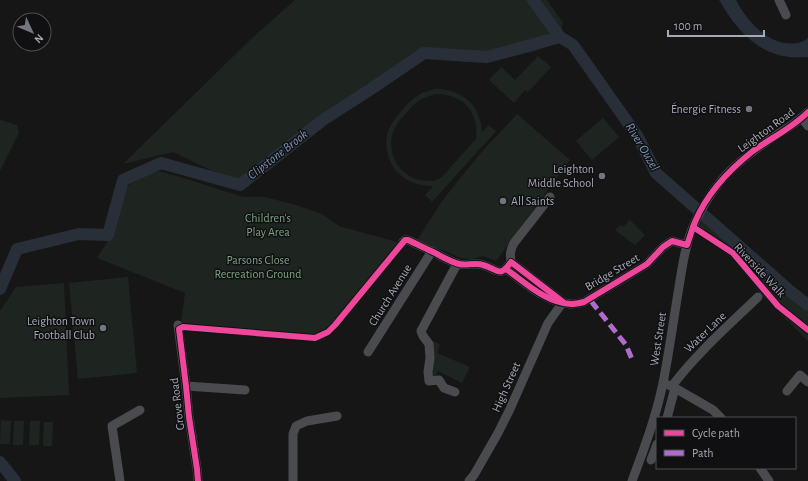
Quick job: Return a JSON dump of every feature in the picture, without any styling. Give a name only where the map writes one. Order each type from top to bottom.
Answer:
[{"type":"street","points":[[779,0],[786,15]]},
{"type":"street","points":[[805,115],[808,126]]},
{"type":"street","name":"Leighton Road","points":[[706,202],[723,178],[747,157],[805,115]]},
{"type":"street","points":[[403,242],[408,240],[432,251],[446,260],[458,264],[482,264],[497,272],[502,271],[508,265],[511,249],[514,243],[550,197]]},
{"type":"street","name":"West Street","points":[[667,417],[682,265],[687,245],[696,221],[706,202]]},
{"type":"street","name":"Bridge Street","points":[[563,302],[572,304],[584,302],[647,264],[663,247],[672,241],[687,245]]},
{"type":"street","name":"Church Avenue","points":[[368,352],[432,251]]},
{"type":"street","points":[[455,392],[444,388],[439,380],[429,381],[429,344],[423,336],[422,331],[458,264]]},
{"type":"street","points":[[508,265],[545,296],[555,301],[563,302]]},
{"type":"street","name":"Water Lane","points":[[670,385],[699,353],[758,297]]},
{"type":"street","name":"High Street","points":[[469,481],[498,433],[548,323],[563,302]]},
{"type":"street","name":"Grove Road","points":[[178,325],[198,481]]},
{"type":"street","points":[[786,391],[802,373],[808,382]]},
{"type":"street","points":[[670,385],[713,410],[721,417]]},
{"type":"street","name":"West Street","points":[[632,481],[650,434],[659,404],[670,385]]},
{"type":"street","points":[[186,386],[246,390]]},
{"type":"street","points":[[120,481],[108,428],[140,410]]},
{"type":"street","points":[[293,481],[293,434],[296,426],[307,421],[337,416]]},
{"type":"street","points":[[651,460],[656,447]]},
{"type":"street","points":[[761,469],[769,481]]},
{"type":"green space","points":[[295,0],[547,0],[563,23],[558,43],[532,52],[486,63],[424,59],[374,94],[326,123],[244,186],[173,152],[123,164],[251,39]]},
{"type":"green space","points":[[538,56],[551,67],[528,92],[525,90],[514,103],[489,80],[501,67],[515,80]]},
{"type":"green space","points":[[431,90],[446,90],[455,92],[462,96],[469,101],[478,114],[482,132],[489,125],[496,131],[432,202],[425,195],[433,186],[417,184],[409,181],[397,172],[389,158],[386,143],[389,129],[399,114],[414,98]],"holes":[[[437,94],[447,95],[462,102],[472,113],[475,121],[476,139],[444,175],[437,180],[418,180],[404,172],[394,159],[391,144],[393,132],[402,118],[420,100]]]},
{"type":"green space","points":[[517,114],[570,160],[496,261],[483,256],[471,259],[461,258],[417,240],[442,201],[478,156]]},
{"type":"green space","points":[[603,118],[619,137],[592,160],[576,141]]},
{"type":"green space","points":[[0,120],[17,125],[19,133],[0,171]]},
{"type":"green space","name":"Parsons Close Recreation Ground","points":[[159,171],[243,197],[265,197],[296,205],[322,214],[339,226],[404,244],[334,330],[325,338],[315,342],[270,337],[184,331],[181,325],[185,293],[97,258],[110,238],[126,187],[141,176]]},
{"type":"green space","points":[[704,216],[789,292],[808,307],[808,341],[763,296],[733,259],[696,232]]},
{"type":"green space","points":[[630,220],[645,235],[635,245],[615,230],[620,225],[623,227]]},
{"type":"green space","name":"Leighton Town Football Club","points":[[128,277],[137,373],[78,379],[69,283]]},
{"type":"green space","points":[[64,283],[69,395],[0,398],[0,311],[16,287]]},
{"type":"green space","points":[[430,340],[440,344],[437,353],[470,367],[462,383],[438,371],[434,379],[433,378]]},
{"type":"green space","points":[[1,420],[11,421],[10,444],[0,444]]},
{"type":"green space","points":[[14,421],[24,421],[23,445],[13,445]]},
{"type":"green space","points":[[30,421],[40,421],[39,445],[29,445]]},
{"type":"green space","points":[[44,422],[53,422],[52,446],[43,446]]},
{"type":"shaded area","points":[[719,0],[736,0],[750,21],[756,27],[769,37],[776,40],[784,43],[794,43],[808,38],[808,57],[777,55],[756,44],[739,29]]},
{"type":"waterway","name":"River Ouzel","points":[[533,0],[560,37],[573,45],[638,137],[656,173],[790,291],[808,305]]},
{"type":"waterway","name":"Clipstone Brook","points":[[0,289],[17,249],[79,234],[108,235],[123,180],[161,163],[240,185],[323,120],[424,53],[487,57],[560,37]]},
{"type":"waterway","name":"Clipstone Brook","points":[[0,462],[15,481]]},
{"type":"marked path","points":[[591,301],[626,345],[632,359]]},
{"type":"cycle path","points":[[506,269],[537,291],[553,300],[571,304],[584,302],[647,264],[663,247],[672,241],[687,245],[700,211],[712,192],[727,174],[753,151],[788,128],[808,112]]},
{"type":"cycle path","name":"Riverside Walk","points":[[693,227],[733,253],[778,306],[808,330]]},
{"type":"cycle path","points":[[198,481],[179,329],[183,327],[315,338],[328,332],[335,325],[405,240],[408,240],[459,264],[480,264],[501,271],[504,270],[511,262],[563,302]]},
{"type":"place","name":"Énergie Fitness","points":[[749,109]]},
{"type":"place","name":"Leighton Middle School","points":[[602,176]]},
{"type":"place","name":"All Saints","points":[[503,201]]},
{"type":"place","name":"Leighton Town Football Club","points":[[103,328]]},
{"type":"park label","name":"Children's Play Area","points":[[268,225]]}]
